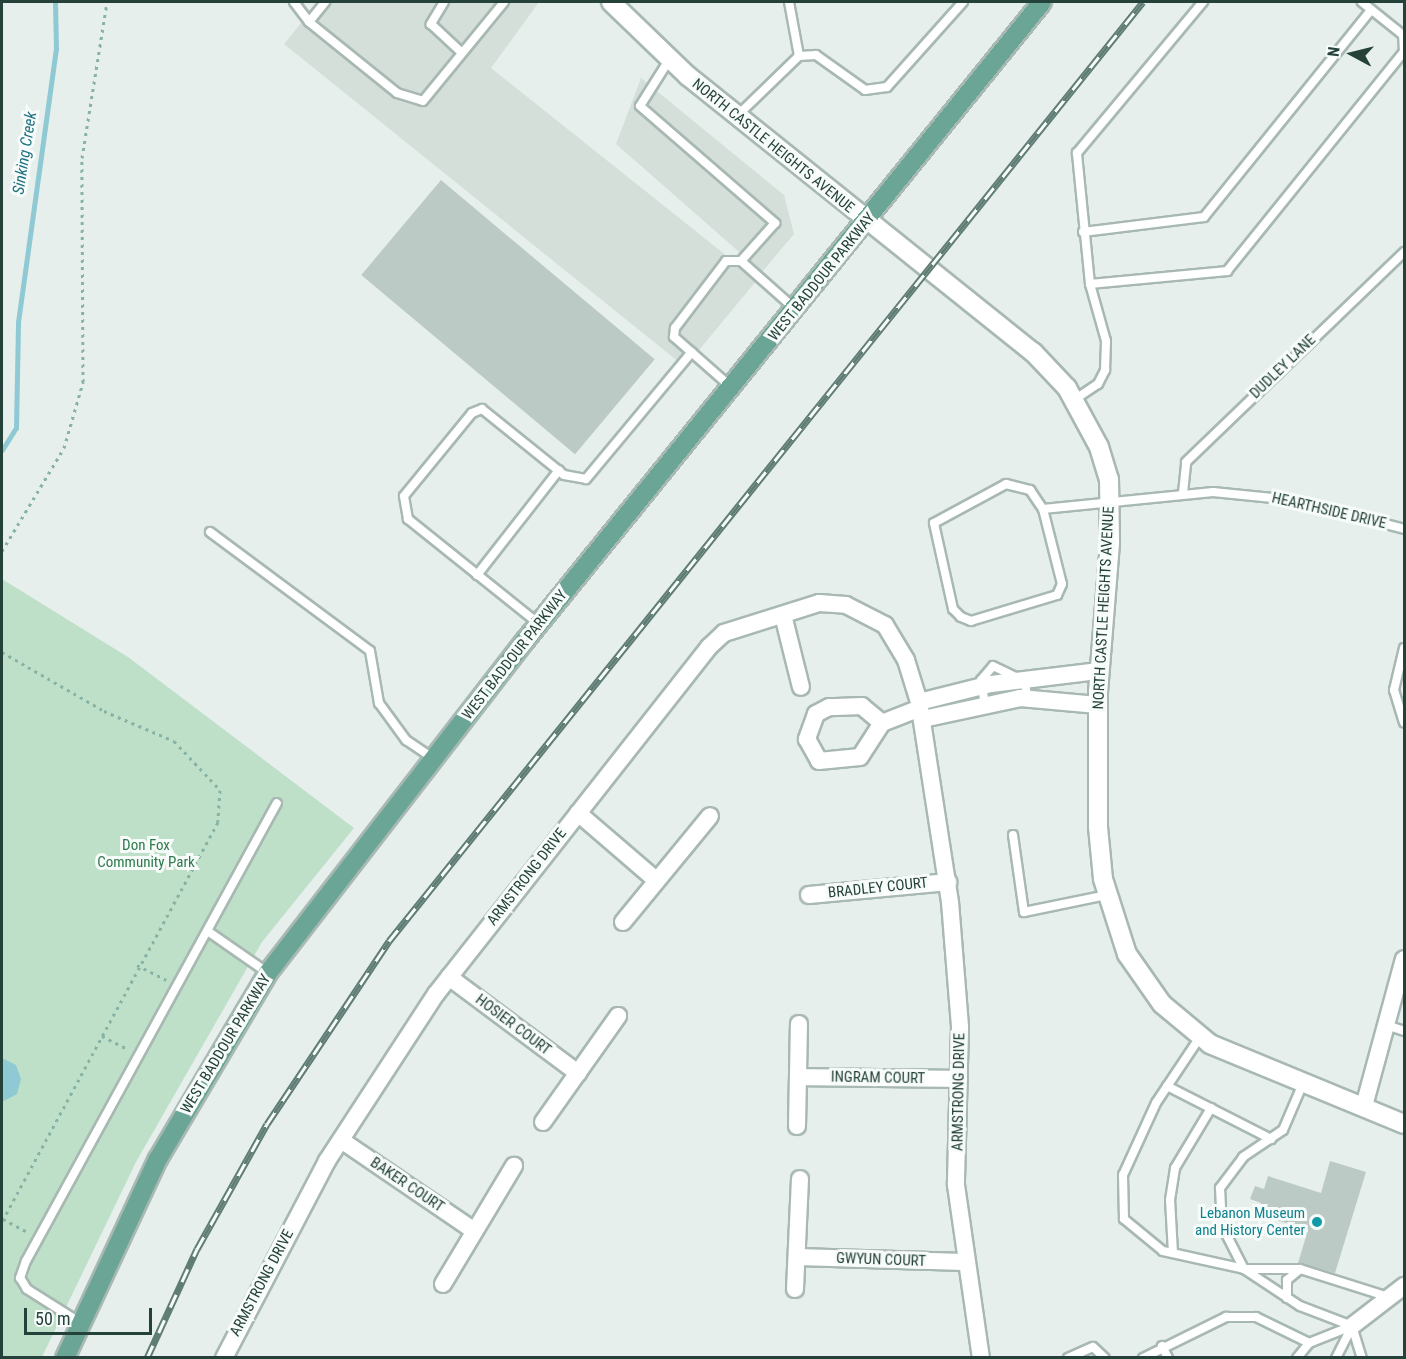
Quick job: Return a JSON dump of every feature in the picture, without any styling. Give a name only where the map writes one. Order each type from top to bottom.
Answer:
[{"type":"main road","name":"WEST BADDOUR PARKWAY","points":[[65,1358],[79,1322],[158,1159],[268,973],[539,624],[866,223],[1042,2]]},
{"type":"street","name":"NORTH CASTLE HEIGHTS AVENUE","points":[[611,2],[669,60],[866,223],[1033,352],[1074,400],[1099,447],[1110,498],[1099,671],[1098,827],[1107,895],[1114,927],[1143,980],[1200,1037],[1404,1124]]},
{"type":"street","name":"ARMSTRONG DRIVE","points":[[224,1358],[341,1140],[449,977],[578,813],[709,647],[724,633],[819,603],[846,605],[885,625],[906,660],[921,710],[948,882],[960,1027],[956,1185],[965,1262],[981,1358]]},
{"type":"street","points":[[783,615],[801,687]]},
{"type":"street","points":[[921,710],[985,705],[1026,689],[1099,671]]},
{"type":"street","points":[[882,723],[862,706],[829,706],[816,714],[807,739],[819,761],[860,757],[882,723],[980,687],[1026,689],[1098,705]]},
{"type":"street","points":[[578,813],[656,880]]},
{"type":"street","points":[[623,922],[710,816]]},
{"type":"street","name":"BRADLEY COURT","points":[[809,895],[948,882]]},
{"type":"street","points":[[1364,1106],[1386,1025],[1401,987],[1404,959]]},
{"type":"street","name":"HOSIER COURT","points":[[449,977],[578,1073]]},
{"type":"street","points":[[543,1122],[618,1016]]},
{"type":"street","points":[[797,1126],[799,1024]]},
{"type":"street","name":"INGRAM COURT","points":[[798,1077],[959,1079]]},
{"type":"street","name":"BAKER COURT","points":[[341,1140],[473,1230]]},
{"type":"street","points":[[443,1284],[473,1230],[514,1166]]},
{"type":"street","points":[[795,1289],[800,1179]]},
{"type":"street","name":"GWYUN COURT","points":[[797,1257],[965,1262]]},
{"type":"street","points":[[1352,1326],[1404,1286]]},
{"type":"lane","points":[[294,2],[309,22],[411,101],[423,101],[504,2]]},
{"type":"lane","points":[[309,22],[325,2]]},
{"type":"lane","points":[[444,2],[430,24],[462,53]]},
{"type":"lane","points":[[789,2],[799,56]]},
{"type":"lane","points":[[737,116],[799,56],[816,55],[874,93],[887,87],[963,2]]},
{"type":"lane","points":[[1074,400],[1098,384],[1105,370],[1106,341],[1090,284],[1083,232],[1077,153],[1203,2]]},
{"type":"lane","points":[[1090,284],[1227,271],[1404,52],[1403,35],[1362,2]]},
{"type":"lane","points":[[1083,232],[1204,217],[1371,10]]},
{"type":"lane","points":[[669,60],[640,106],[775,223],[741,261]]},
{"type":"lane","name":"DUDLEY LANE","points":[[1183,493],[1186,462],[1404,252]]},
{"type":"lane","points":[[732,387],[674,338],[679,319],[726,261],[741,261],[795,309]]},
{"type":"lane","points":[[539,624],[408,519],[404,496],[472,413],[482,409],[559,470],[575,479],[593,476],[692,352]]},
{"type":"lane","points":[[477,575],[559,470]]},
{"type":"lane","points":[[1006,484],[1030,489],[1043,509],[1062,584],[1057,595],[971,621],[961,617],[953,609],[935,538],[938,516],[1006,484]]},
{"type":"lane","name":"HEARTHSIDE DRIVE","points":[[1043,509],[1110,498],[1183,493],[1293,500],[1404,526]]},
{"type":"lane","points":[[210,532],[370,651],[379,703],[406,740],[434,759]]},
{"type":"lane","points":[[1404,648],[1394,690],[1404,723]]},
{"type":"lane","points":[[980,687],[985,705]]},
{"type":"lane","points":[[79,1322],[27,1289],[20,1278],[39,1239],[277,803]]},
{"type":"lane","points":[[1013,835],[1023,912],[1107,895]]},
{"type":"lane","points":[[208,932],[268,973]]},
{"type":"lane","points":[[1386,1025],[1404,1031]]},
{"type":"lane","points":[[1200,1037],[1167,1086],[1123,1175],[1124,1220],[1173,1253],[1244,1269],[1300,1269],[1390,1297]]},
{"type":"lane","points":[[1304,1081],[1283,1130],[1243,1157],[1220,1188],[1222,1226],[1244,1269],[1287,1298],[1352,1326],[1362,1358]]},
{"type":"lane","points":[[1167,1086],[1271,1139]]},
{"type":"lane","points":[[1173,1253],[1170,1200],[1175,1168],[1211,1108]]},
{"type":"lane","points":[[1287,1298],[1287,1280],[1300,1269]]},
{"type":"lane","points":[[1143,1358],[1162,1346],[1226,1317],[1256,1317],[1309,1343]]},
{"type":"lane","points":[[1297,1358],[1309,1343],[1352,1326]]},
{"type":"lane","points":[[1336,1358],[1352,1326]]},
{"type":"lane","points":[[1162,1346],[1168,1358]]},
{"type":"lane","points":[[1068,1358],[1093,1347],[1105,1358]]},
{"type":"path","points":[[2,551],[64,448],[83,382],[82,158],[107,2]]},
{"type":"path","points":[[2,652],[104,711],[174,741],[220,790],[218,822],[137,965],[102,1036],[2,1220],[39,1239]]},
{"type":"path","points":[[137,965],[179,986]]},
{"type":"path","points":[[102,1036],[141,1055]]},
{"type":"shaded area","points":[[318,2],[539,2],[491,68],[757,280],[685,367],[284,44]]},
{"type":"shaded area","points":[[641,78],[784,195],[794,234],[762,272],[616,144]]},
{"type":"green space","name":"Don Fox Community Park","points":[[2,579],[128,657],[354,828],[262,942],[136,1162],[42,1357],[2,1357]]},
{"type":"water","points":[[2,1058],[16,1065],[21,1079],[17,1094],[2,1102]]},
{"type":"building","points":[[441,180],[655,359],[575,454],[361,275]]},
{"type":"building","name":"Lebanon Museum and History Center","points":[[1330,1161],[1366,1172],[1335,1273],[1298,1263],[1308,1230],[1258,1214],[1261,1203],[1250,1199],[1255,1186],[1264,1189],[1268,1176],[1321,1193]]},
{"type":"waterway","name":"Sinking Creek","points":[[2,450],[16,428],[18,322],[56,49],[55,2]]},
{"type":"railway","points":[[147,1358],[197,1249],[267,1124],[389,941],[1143,2]]},
{"type":"place","name":"Lebanon Museum and History Center","points":[[1317,1222]]}]
